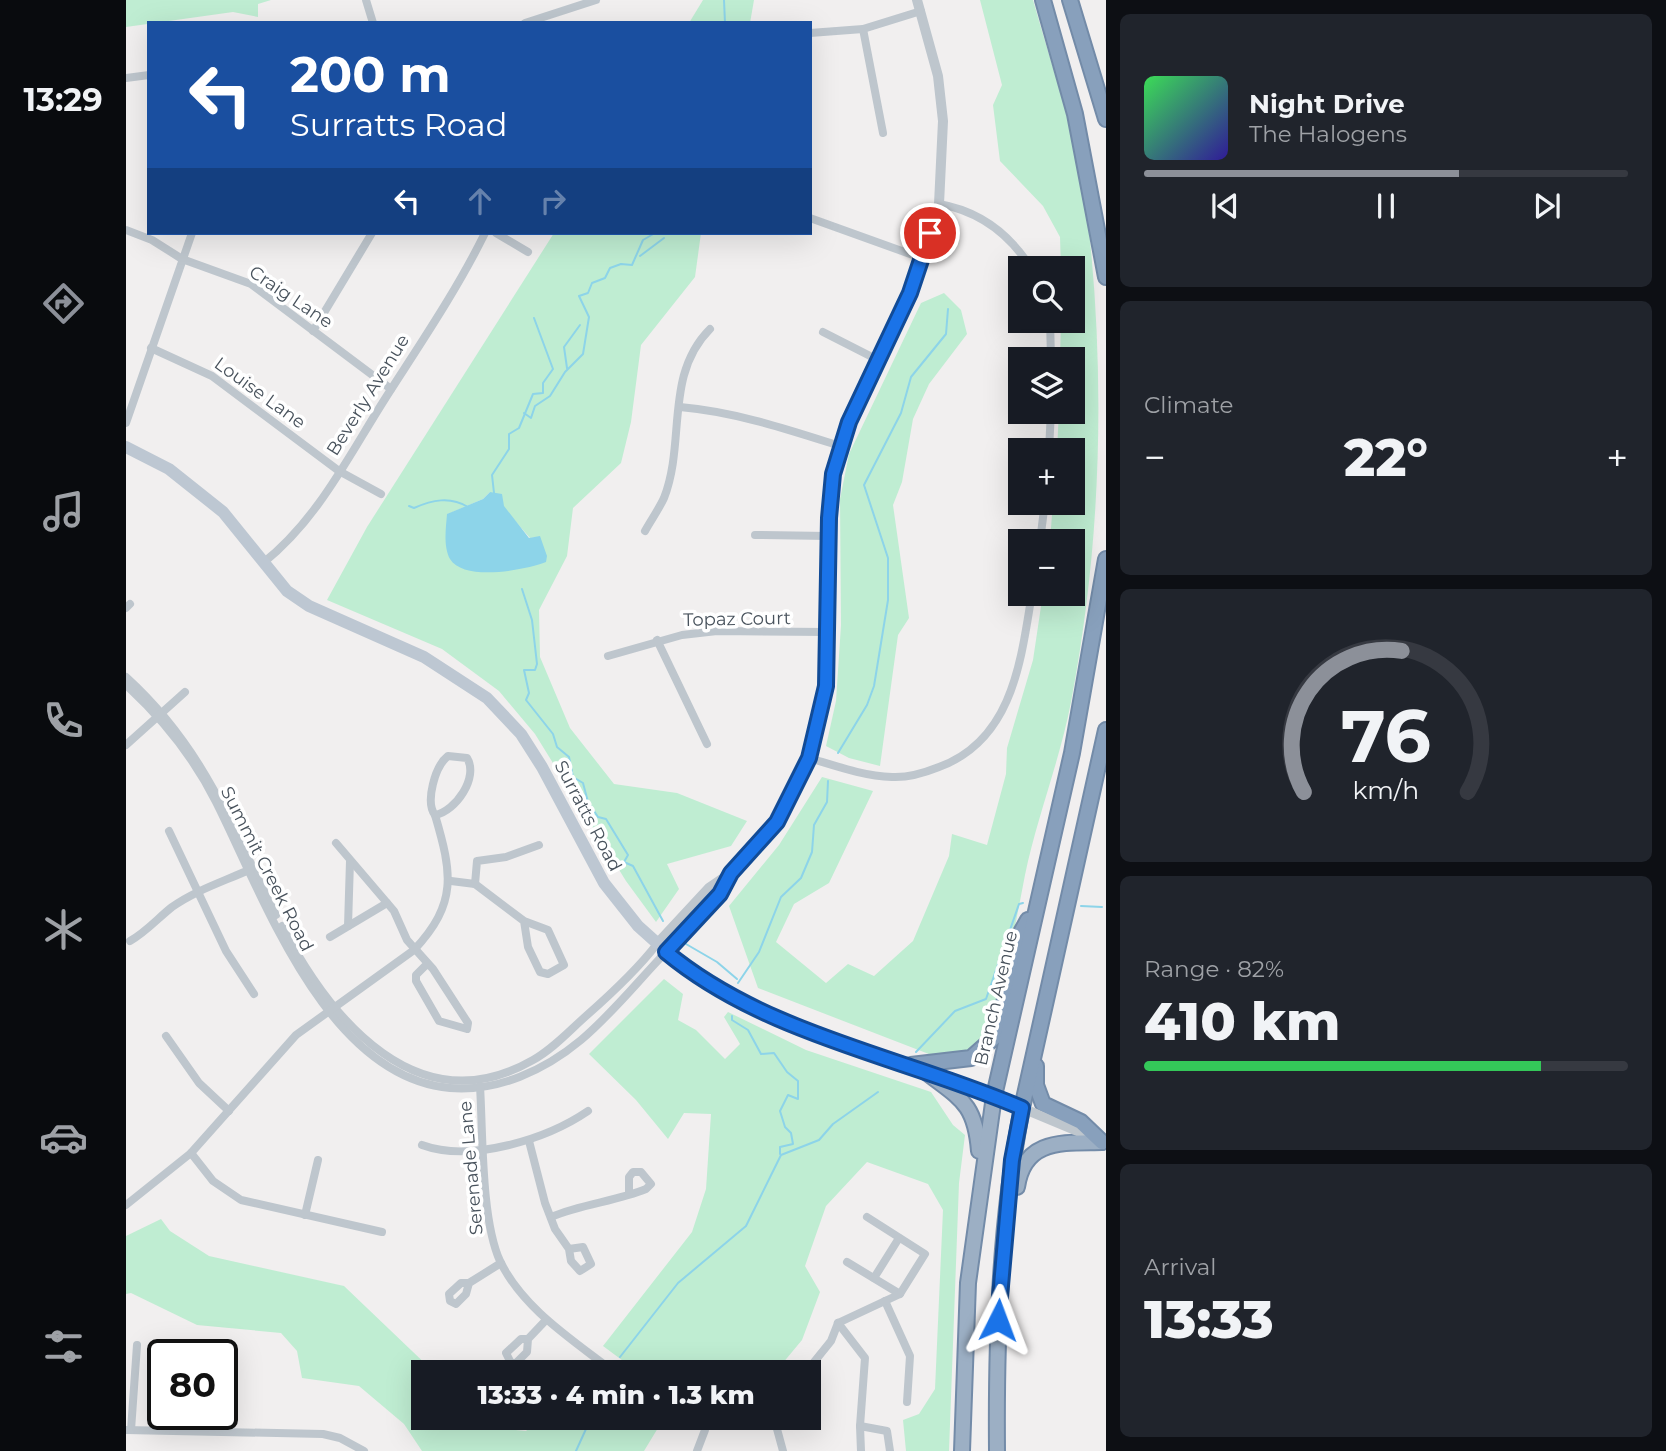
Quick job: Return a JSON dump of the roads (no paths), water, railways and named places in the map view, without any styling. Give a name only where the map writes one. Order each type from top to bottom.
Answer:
[{"type":"highway","points":[[1043,0],[1075,114],[1106,277]]},
{"type":"highway","points":[[1070,0],[1106,119]]},
{"type":"highway","name":"Branch Avenue","points":[[962,1451],[968,1283],[994,1096],[1074,740],[1106,559]]},
{"type":"highway","points":[[997,1451],[997,1342],[1004,1234],[1022,1108],[1106,730]]},
{"type":"highway","points":[[916,1067],[971,1058],[997,1035],[1019,936],[1038,901]]},
{"type":"highway","points":[[1039,1025],[1035,1077],[1040,1100],[1049,1109],[1081,1122],[1104,1143]]},
{"type":"highway","points":[[916,1067],[962,1100],[971,1110],[977,1127],[981,1177]]},
{"type":"highway","points":[[1004,1234],[1012,1225],[1019,1176],[1028,1158],[1056,1143],[1104,1143]]},
{"type":"main road","name":"Surratts Road","points":[[126,447],[156,461],[206,497],[232,523],[281,586],[309,606],[424,657],[488,698],[521,734],[542,767],[604,883],[638,926],[699,979],[749,1005],[821,1034],[1022,1108]]},
{"type":"street","points":[[366,0],[372,21]]},
{"type":"street","points":[[531,21],[596,0]]},
{"type":"street","points":[[661,948],[720,894],[731,873],[777,822],[809,758],[824,702],[830,492],[840,446],[924,259],[939,204],[943,121],[938,76],[919,6],[863,29],[812,33]]},
{"type":"street","points":[[863,29],[883,133]]},
{"type":"street","points":[[126,78],[147,75]]},
{"type":"street","points":[[939,204],[960,207],[987,221],[1008,237],[1022,256]]},
{"type":"street","points":[[812,219],[924,259]]},
{"type":"street","name":"Craig Lane","points":[[126,230],[152,240],[182,259],[251,285],[391,389]]},
{"type":"street","points":[[126,423],[191,235]]},
{"type":"street","points":[[313,331],[371,235]]},
{"type":"street","name":"Beverly Avenue","points":[[263,563],[286,544],[309,519],[484,235]]},
{"type":"street","points":[[499,235],[528,252]]},
{"type":"street","points":[[645,531],[664,497],[680,407],[681,382],[688,359],[710,329]]},
{"type":"street","points":[[823,332],[878,360]]},
{"type":"street","name":"Louise Lane","points":[[151,348],[212,376],[339,471],[381,494]]},
{"type":"street","points":[[680,407],[766,421],[840,446]]},
{"type":"street","points":[[755,535],[828,536]]},
{"type":"street","points":[[809,758],[857,772],[908,777],[945,765],[971,748],[1003,712],[1011,694],[1021,659],[1030,606]]},
{"type":"street","name":"Topaz Court","points":[[608,656],[657,640],[717,631],[827,632]]},
{"type":"street","points":[[657,640],[707,744]]},
{"type":"street","name":"Summit Creek Road","points":[[126,677],[160,714],[211,780],[251,869],[291,942],[358,1045],[398,1073],[432,1086],[480,1084],[529,1073],[580,1041],[661,948]]},
{"type":"street","name":"Summit Creek Road","points":[[126,685],[160,714]]},
{"type":"street","points":[[126,745],[185,692]]},
{"type":"street","points":[[126,1205],[191,1153],[286,1045],[333,1007],[414,950],[438,920],[450,881],[449,862],[435,815],[430,807],[431,797],[441,763],[448,756],[467,758],[470,769],[461,797],[447,812],[435,815]]},
{"type":"street","points":[[169,831],[226,951],[254,993]]},
{"type":"street","points":[[336,843],[397,916],[414,950],[460,1007],[468,1023],[467,1029],[439,1020],[416,981],[416,975],[426,965]]},
{"type":"street","points":[[475,884],[477,862],[506,857],[539,845]]},
{"type":"street","points":[[348,926],[350,861]]},
{"type":"street","points":[[130,941],[145,933],[172,907],[198,892],[251,869]]},
{"type":"street","points":[[450,881],[475,884],[524,921],[552,933],[564,965],[548,974],[540,972],[528,947],[524,921]]},
{"type":"street","points":[[330,937],[387,903]]},
{"type":"street","name":"Summit Creek Road","points":[[480,1084],[510,1072],[553,1046],[661,948]]},
{"type":"street","points":[[166,1036],[198,1083],[229,1111]]},
{"type":"street","name":"Serenade Lane","points":[[480,1084],[489,1216],[493,1242],[501,1263],[546,1320],[598,1360]]},
{"type":"street","name":"Surratts Road","points":[[1022,1108],[1104,1143]]},
{"type":"street","points":[[422,1144],[443,1150],[484,1148],[529,1141],[588,1111]]},
{"type":"street","points":[[529,1141],[551,1217],[569,1249]]},
{"type":"street","points":[[191,1153],[213,1181],[241,1200],[382,1232]]},
{"type":"street","points":[[305,1215],[318,1160]]},
{"type":"street","points":[[551,1217],[579,1206],[611,1201],[629,1192]]},
{"type":"street","points":[[816,1360],[831,1341],[838,1323],[900,1294],[925,1254],[867,1217]]},
{"type":"street","points":[[874,1278],[899,1238]]},
{"type":"street","points":[[847,1262],[900,1294]]},
{"type":"street","points":[[469,1283],[501,1263]]},
{"type":"street","points":[[885,1301],[910,1356],[906,1402]]},
{"type":"street","points":[[528,1339],[546,1320]]},
{"type":"street","points":[[838,1323],[858,1346],[866,1364],[860,1426],[861,1451]]},
{"type":"street","points":[[137,1345],[129,1430],[323,1434],[340,1438],[364,1451]]},
{"type":"street","points":[[860,1426],[887,1431],[890,1451]]},
{"type":"street","points":[[697,1451],[705,1430]]},
{"type":"street","points":[[777,1430],[783,1451]]},
{"type":"water","points":[[490,492],[502,494],[504,506],[529,538],[540,536],[547,556],[546,562],[510,571],[481,572],[457,566],[450,559],[446,543],[447,514],[483,499]]},
{"type":"waterway","points":[[724,0],[725,21]]},
{"type":"waterway","points":[[524,413],[531,418],[535,406],[550,396],[565,372],[583,354],[589,317],[579,296],[588,293],[592,283],[605,278],[610,268],[621,264],[632,265],[643,240],[652,235]]},
{"type":"waterway","points":[[640,256],[664,238]]},
{"type":"waterway","points":[[838,753],[867,705],[874,686],[888,600],[888,558],[864,485],[901,413],[911,377],[946,334],[948,309]]},
{"type":"waterway","points":[[494,493],[492,475],[509,449],[509,434],[519,428],[533,394],[543,393],[543,383],[553,369],[534,318]]},
{"type":"waterway","points":[[567,368],[564,347],[580,325]]},
{"type":"waterway","points":[[409,506],[414,508],[434,501],[448,500],[468,507]]},
{"type":"waterway","points":[[522,589],[532,620],[537,664],[535,670],[524,670],[529,693],[526,700],[553,734],[557,747],[569,757],[573,777],[583,783],[588,802],[598,817],[606,819],[628,855],[624,862],[633,866],[663,921]]},
{"type":"waterway","points":[[738,983],[759,952],[781,897],[801,878],[812,852],[814,825],[827,802],[828,781]]},
{"type":"waterway","points":[[916,1052],[955,1011],[986,999],[1019,904],[1023,903]]},
{"type":"waterway","points":[[1081,906],[1102,907]]},
{"type":"waterway","points":[[686,944],[717,962],[737,979]]},
{"type":"waterway","points":[[732,1016],[732,1020],[748,1030],[761,1054],[774,1053],[787,1072],[798,1081],[798,1099],[788,1095],[780,1111],[785,1127],[791,1133],[793,1144],[780,1147],[780,1154]]},
{"type":"waterway","points":[[620,1357],[678,1283],[746,1226],[781,1155],[819,1140],[833,1124],[878,1092]]},
{"type":"waterway","points":[[576,1451],[586,1430]]}]
